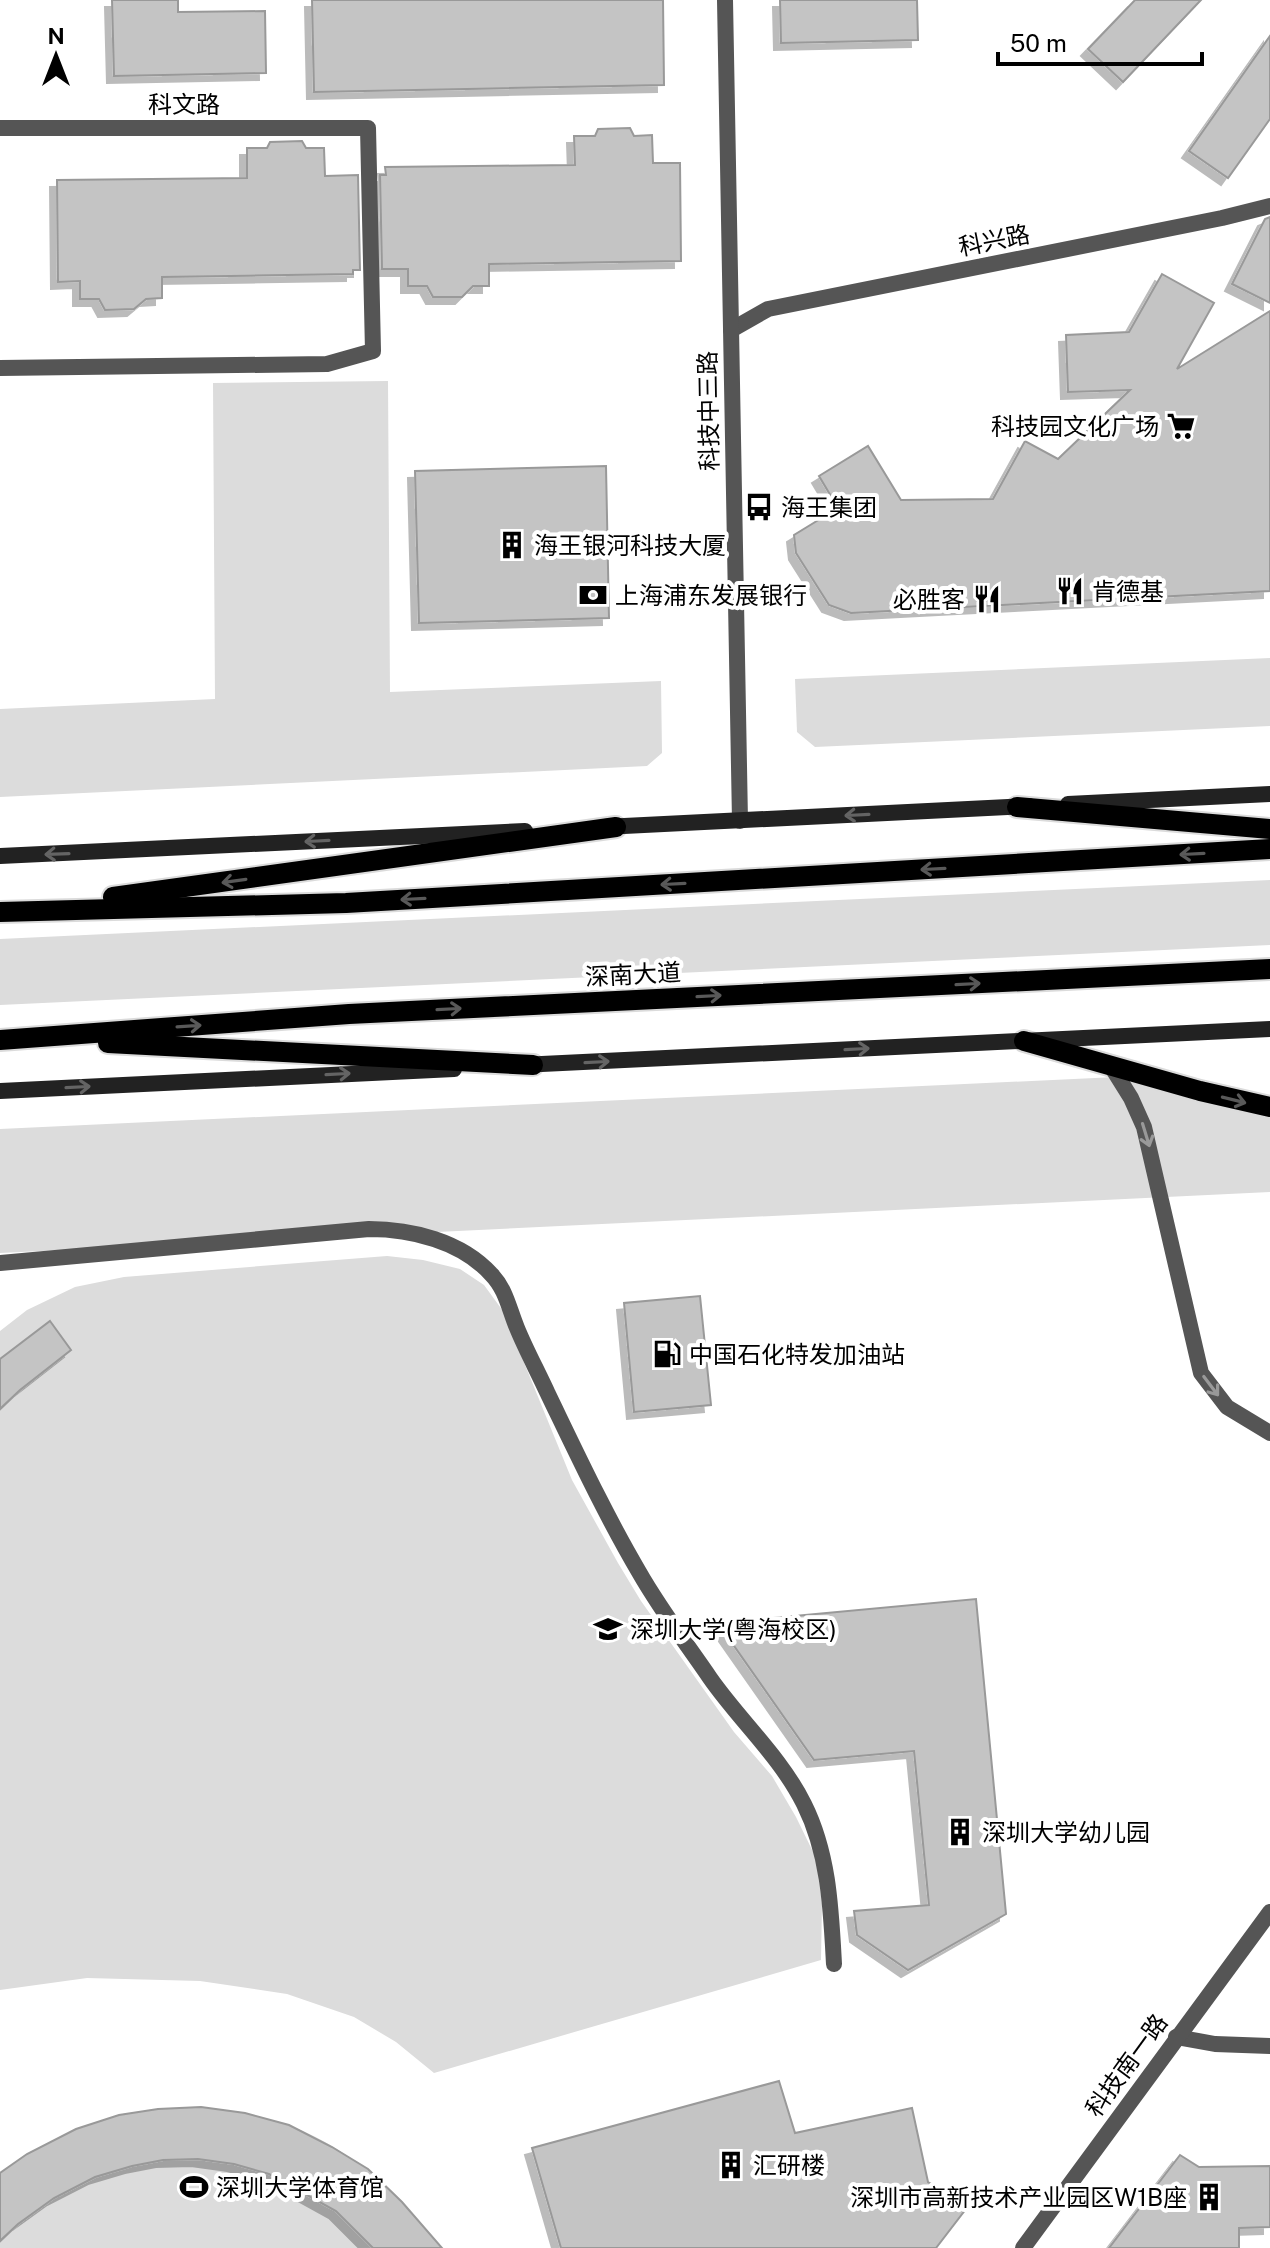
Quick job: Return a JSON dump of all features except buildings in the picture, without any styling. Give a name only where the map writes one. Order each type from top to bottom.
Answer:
[{"type":"main road","points":[[0,856],[1270,794]]},
{"type":"main road","points":[[1017,807],[1270,829]]},
{"type":"main road","points":[[7,912],[616,827]]},
{"type":"main road","points":[[7,912],[346,903],[1270,849]]},
{"type":"main road","name":"深南大道","points":[[0,1040],[349,1014],[1270,969]]},
{"type":"main road","points":[[0,1091],[1270,1029]]},
{"type":"main road","points":[[24,1039],[533,1065]]},
{"type":"main road","points":[[1024,1041],[1229,1099],[1270,1107]]},
{"type":"street","name":"科技中三路","points":[[725,0],[740,821]]},
{"type":"street","name":"科文路","points":[[0,128],[368,128],[373,351],[327,364],[0,368]]},
{"type":"street","name":"科兴路","points":[[731,330],[768,309],[1270,206]]},
{"type":"street","points":[[1111,1066],[1144,1127],[1201,1373],[1227,1407],[1270,1433]]},
{"type":"street","points":[[0,1263],[397,1229],[431,1238],[464,1253],[491,1273],[507,1297],[517,1327],[598,1497],[640,1574],[725,1700],[782,1767],[804,1804],[820,1844],[828,1879],[834,1964]]},
{"type":"street","name":"科技南一路","points":[[1023,2248],[1270,1912]]},
{"type":"street","points":[[1176,2037],[1215,2044],[1270,2046]]},
{"type":"shaded area","points":[[388,381],[390,692],[661,681],[662,753],[647,766],[0,797],[0,709],[215,699],[213,383]]},
{"type":"shaded area","points":[[1270,658],[1270,726],[815,747],[797,732],[795,679]]},
{"type":"shaded area","points":[[1270,880],[1270,945],[0,1005],[0,939]]},
{"type":"shaded area","points":[[1116,1077],[1270,1109],[1270,1192],[0,1253],[0,1129]]},
{"type":"shaded area","points":[[387,1256],[460,1269],[484,1285],[503,1311],[572,1480],[618,1563],[641,1601],[734,1732],[772,1776],[796,1817],[817,1860],[822,1904],[821,1960],[434,2073],[396,2042],[354,2017],[287,1994],[200,1981],[87,1978],[0,1990],[0,1331],[27,1310],[75,1287],[124,1277]]},
{"type":"shaded area","name":"深圳大学体育馆","points":[[201,2107],[291,2126],[336,2149],[392,2193],[442,2248],[0,2248],[0,2173],[47,2144],[95,2124],[146,2112]]},
{"type":"place","name":"科技园文化广场","points":[[1181,426]]},
{"type":"place","name":"海王集团","points":[[759,507]]},
{"type":"place","name":"海王银河科技大厦","points":[[512,545]]},
{"type":"place","name":"肯德基","points":[[1070,591]]},
{"type":"place","name":"上海浦东发展银行","points":[[593,595]]},
{"type":"place","name":"必胜客","points":[[987,599]]},
{"type":"place","name":"中国石化特发加油站","points":[[667,1354]]},
{"type":"place","name":"深圳大学(粤海校区)","points":[[608,1629]]},
{"type":"place","name":"深圳大学幼儿园","points":[[960,1832]]},
{"type":"place","name":"汇研楼","points":[[731,2165]]},
{"type":"place","name":"深圳大学体育馆","points":[[194,2187]]},
{"type":"place","name":"深圳市高新技术产业园区W1B座","points":[[1209,2197]]}]
